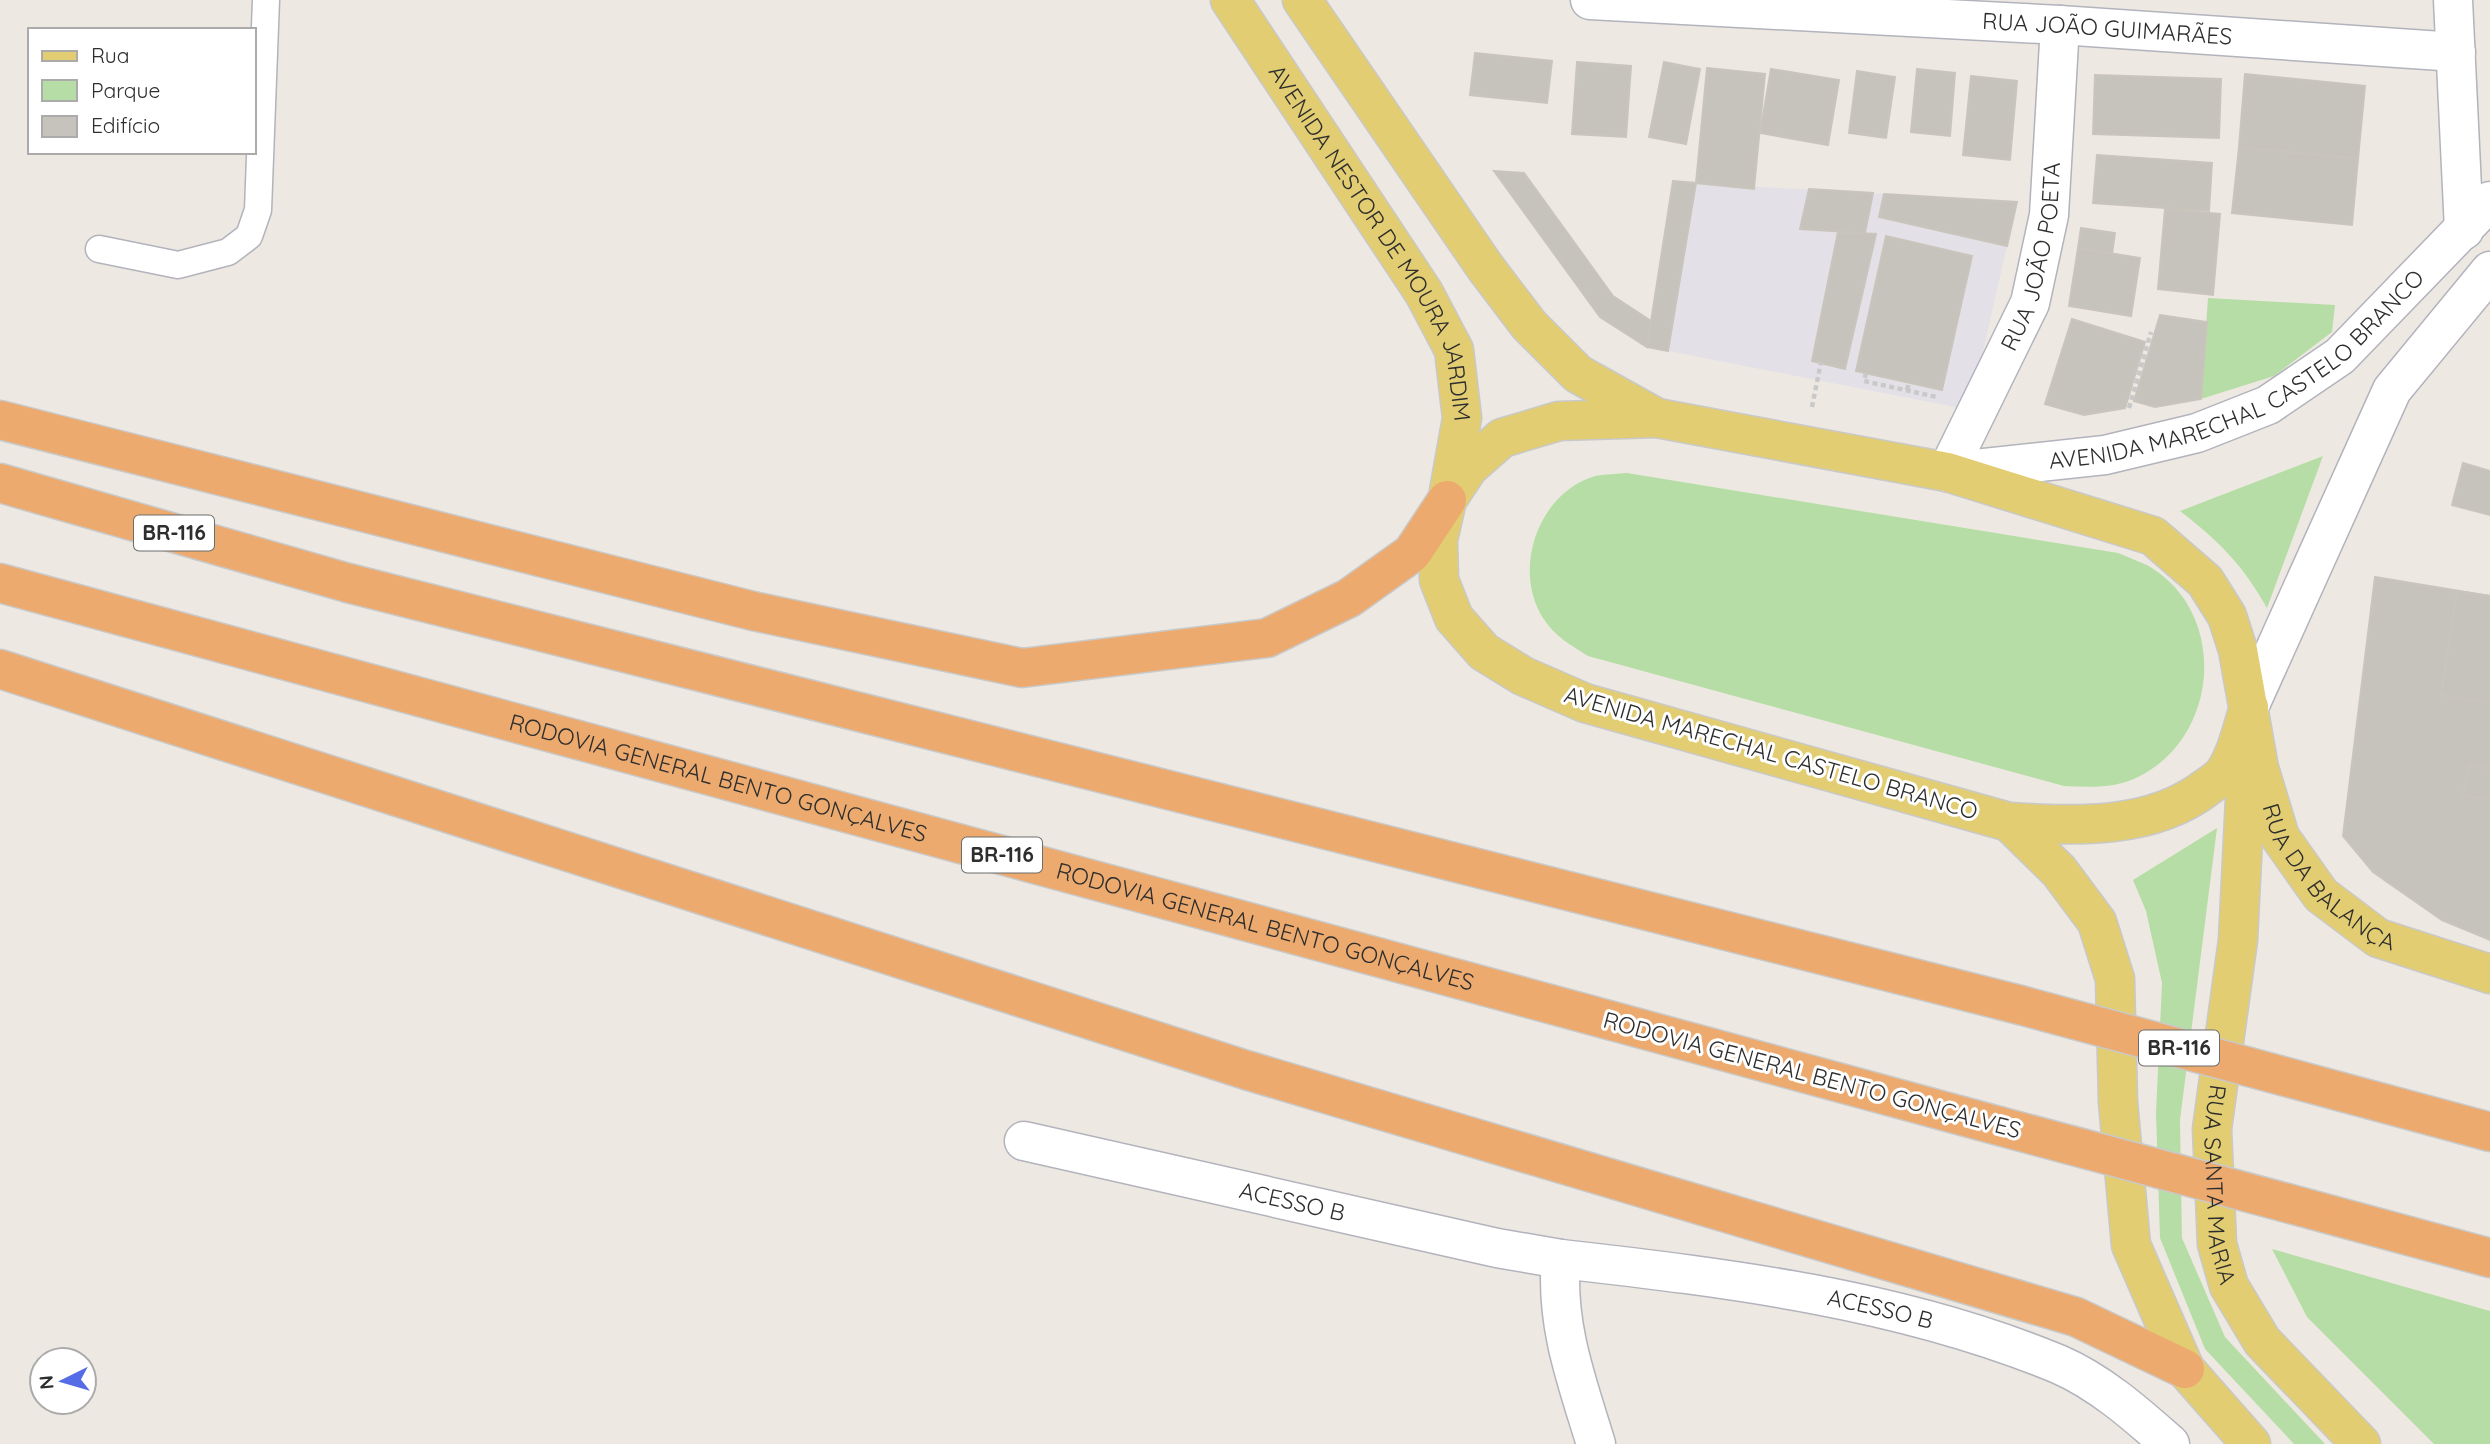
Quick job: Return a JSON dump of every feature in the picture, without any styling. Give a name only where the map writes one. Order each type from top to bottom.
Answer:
[{"type":"highway","points":[[0,420],[753,611],[1022,668],[1267,638],[1349,598],[1412,553],[1447,499]]},
{"type":"highway","name":"BR-116","points":[[0,483],[348,583],[2020,1005],[2490,1132]]},
{"type":"highway","name":"RODOVIA GENERAL BENTO GONÇALVES","points":[[0,583],[2490,1258]]},
{"type":"highway","points":[[0,669],[1246,1070],[2076,1317],[2185,1369]]},
{"type":"main road","name":"AVENIDA NESTOR DE MOURA JARDIM","points":[[1230,0],[1424,293],[1454,350],[1462,418],[1447,499]]},
{"type":"main road","points":[[1302,0],[1485,267],[1529,325],[1578,374],[1657,418]]},
{"type":"main road","name":"AVENIDA MARECHAL CASTELO BRANCO","points":[[1657,418],[1947,472],[2153,537],[2205,581],[2227,616],[2238,650],[2249,707],[2238,746],[2223,775],[2188,802],[2147,816],[2080,826],[2009,822],[1585,703],[1523,677],[1484,652],[1454,618],[1439,580],[1438,540],[1447,499],[1469,467],[1502,438],[1559,421],[1657,418]]},
{"type":"main road","name":"RUA DA BALANÇA","points":[[2249,707],[2259,768],[2280,837],[2322,895],[2378,938],[2490,974]]},
{"type":"main road","name":"RUA SANTA MARIA","points":[[2249,707],[2238,940],[2212,1129],[2217,1244],[2229,1286],[2262,1341],[2361,1444]]},
{"type":"main road","points":[[2009,822],[2059,871],[2097,922],[2115,979],[2118,1102],[2131,1245],[2185,1369],[2251,1444]]},
{"type":"street","name":"RUA JOÃO GUIMARÃES","points":[[1590,0],[2060,25],[2456,52]]},
{"type":"street","points":[[2453,0],[2464,230]]},
{"type":"street","name":"RUA JOÃO POETA","points":[[1947,472],[2030,303],[2049,215],[2060,25]]},
{"type":"street","name":"AVENIDA MARECHAL CASTELO BRANCO","points":[[1947,472],[2105,455],[2197,433],[2268,405],[2340,356],[2490,201]]},
{"type":"street","name":"AVENIDA MARECHAL CASTELO BRANCO","points":[[2249,707],[2392,390],[2490,271]]},
{"type":"street","name":"ACESSO B","points":[[1024,1141],[1497,1248],[1560,1270],[1691,1273],[1806,1292],[1946,1326],[2060,1365],[2129,1407],[2170,1444]]},
{"type":"street","points":[[1560,1270],[1563,1335],[1596,1444]]},
{"type":"lane","points":[[99,249],[178,265],[228,253],[249,236],[258,210],[266,0]]},
{"type":"path","points":[[2105,455],[2129,408],[2151,332]]},
{"type":"path","points":[[1866,373],[1864,381],[1944,398]]},
{"type":"path","points":[[1908,390],[1909,383]]},
{"type":"shaded area","points":[[1696,183],[2017,202],[1970,410],[1668,351]]},
{"type":"green space","points":[[2208,298],[2335,305],[2332,332],[2274,376],[2201,399]]},
{"type":"green space","points":[[2323,456],[2267,608],[2249,579],[2229,555],[2180,511]]},
{"type":"green space","points":[[1627,473],[2118,553],[2140,562],[2152,568],[2177,589],[2194,616],[2203,645],[2204,676],[2198,707],[2185,735],[2165,759],[2138,777],[2111,785],[2064,786],[1588,656],[1558,635],[1543,618],[1534,599],[1530,578],[1531,556],[1545,515],[1558,498],[1575,485],[1595,476]]},
{"type":"green space","points":[[2217,828],[2180,1120],[2182,1238],[2225,1337],[2325,1444],[2294,1444],[2205,1349],[2160,1238],[2156,1113],[2162,983],[2146,911],[2133,880]]},
{"type":"green space","points":[[2272,1249],[2490,1311],[2490,1444],[2434,1444],[2307,1317]]},
{"type":"building","points":[[1475,53],[1552,61],[1547,103],[1470,95]]},
{"type":"building","points":[[1577,62],[1631,66],[1626,137],[1572,134]]},
{"type":"building","points":[[1664,62],[1700,69],[1686,144],[1649,137]]},
{"type":"building","points":[[1707,68],[1765,74],[1754,189],[1696,183]]},
{"type":"building","points":[[1771,69],[1839,80],[1828,145],[1760,133]]},
{"type":"building","points":[[1917,69],[1955,73],[1950,136],[1911,132]]},
{"type":"building","points":[[1857,71],[1895,77],[1886,138],[1849,133]]},
{"type":"building","points":[[2245,74],[2365,86],[2358,159],[2239,147]]},
{"type":"building","points":[[2095,75],[2221,79],[2219,138],[2093,134]]},
{"type":"building","points":[[1971,76],[2017,81],[2010,160],[1963,155]]},
{"type":"building","points":[[2239,147],[2358,159],[2352,225],[2232,213]]},
{"type":"building","points":[[2097,155],[2212,163],[2209,211],[2093,203]]},
{"type":"building","points":[[1494,171],[1524,173],[1613,296],[1651,321],[1647,347],[1600,317]]},
{"type":"building","points":[[1673,181],[1696,183],[1668,351],[1647,347]]},
{"type":"building","points":[[1809,189],[1873,193],[1865,233],[1800,229]]},
{"type":"building","points":[[1884,194],[2017,202],[2007,246],[1879,217]]},
{"type":"building","points":[[2165,209],[2220,214],[2213,295],[2158,289]]},
{"type":"building","points":[[2081,228],[2115,233],[2112,254],[2078,248]]},
{"type":"building","points":[[1838,232],[1876,234],[1845,369],[1812,361]]},
{"type":"building","points":[[1886,236],[1972,256],[1942,390],[1856,371]]},
{"type":"building","points":[[2078,248],[2140,258],[2131,316],[2069,306]]},
{"type":"building","points":[[2160,315],[2207,322],[2201,399],[2155,407],[2134,401]]},
{"type":"building","points":[[2072,319],[2145,342],[2125,408],[2084,415],[2045,404]]},
{"type":"building","points":[[2463,463],[2490,471],[2490,515],[2452,505]]},
{"type":"building","points":[[2375,577],[2490,596],[2490,940],[2442,920],[2373,872],[2343,836]]},
{"type":"building","points":[[2457,591],[2490,596],[2490,703],[2441,695]]},
{"type":"building","points":[[2469,765],[2490,769],[2490,800],[2463,795]]}]
